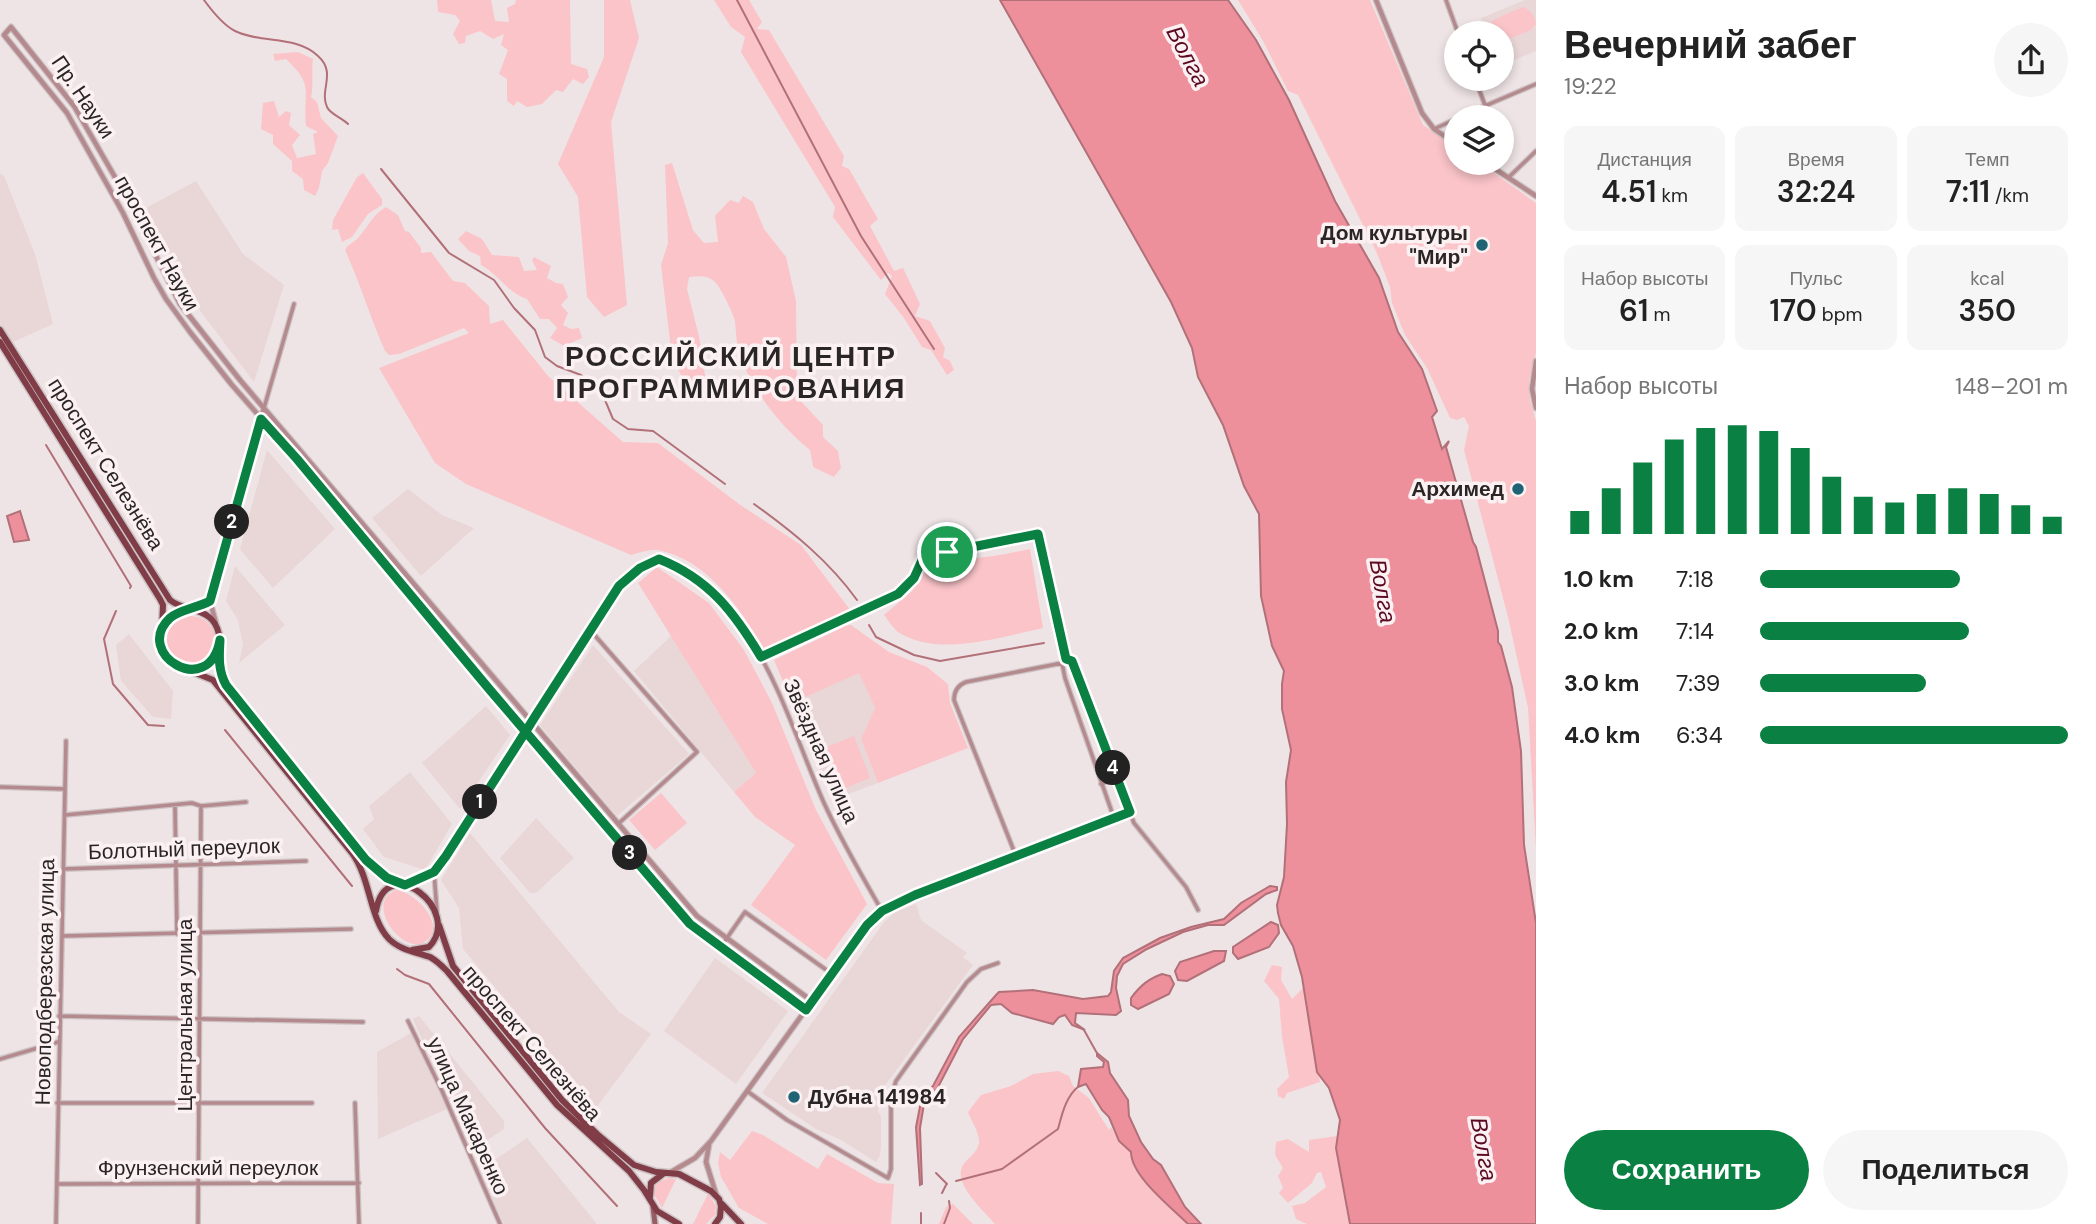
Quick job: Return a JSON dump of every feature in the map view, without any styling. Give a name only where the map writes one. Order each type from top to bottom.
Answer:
[{"type":"main road","name":"проспект Селезнёва","points":[[0,330],[166,595],[175,605],[208,616],[218,629]]},
{"type":"main road","name":"проспект Селезнёва","points":[[0,342],[160,599],[163,605],[161,648],[166,657],[173,664],[213,680],[352,853],[366,877],[376,913]]},
{"type":"main road","points":[[162,629],[172,616],[190,610]]},
{"type":"main road","points":[[218,629],[219,661],[226,685],[366,860],[387,878],[403,884],[425,897],[437,916],[439,925],[437,936],[429,947],[409,950],[393,943],[381,928],[376,913],[381,894],[387,888],[403,884]]},
{"type":"main road","points":[[188,670],[206,665],[214,659],[220,640]]},
{"type":"main road","name":"проспект Селезнёва","points":[[439,925],[453,966],[562,1100],[634,1165],[642,1169],[691,1178],[717,1197]]},
{"type":"main road","name":"проспект Селезнёва","points":[[409,950],[433,959],[447,971],[548,1095],[629,1171],[663,1216],[679,1224]]},
{"type":"main road","points":[[655,1224],[651,1183],[668,1172]]},
{"type":"main road","points":[[715,1224],[721,1214],[717,1197]]},
{"type":"main road","points":[[717,1197],[741,1224]]},
{"type":"street","points":[[1376,0],[1418,103],[1434,129],[1444,136]]},
{"type":"street","points":[[1446,0],[1454,21]]},
{"type":"street","name":"Пр. Науки","points":[[4,35],[11,27],[74,106],[127,198],[180,304],[264,408]]},
{"type":"street","name":"проспект Науки","points":[[4,35],[67,113],[166,299],[261,419],[690,924],[806,1010]]},
{"type":"street","points":[[1480,91],[1485,105],[1536,85]]},
{"type":"street","points":[[1434,129],[1444,124]]},
{"type":"street","points":[[1509,177],[1536,151]]},
{"type":"street","points":[[1506,175],[1536,196]]},
{"type":"street","points":[[132,231],[140,227]]},
{"type":"street","points":[[218,629],[210,601],[294,304]]},
{"type":"street","points":[[1536,361],[1532,390],[1536,408]]},
{"type":"street","points":[[264,408],[697,916],[812,1001]]},
{"type":"street","points":[[761,657],[898,594],[914,578],[927,549],[958,552],[1038,534],[1064,661],[1065,678],[1114,818]]},
{"type":"street","name":"Звёздная улица","points":[[591,631],[619,586],[640,568],[659,559],[682,568],[709,588],[737,618],[761,657],[825,804],[882,911]]},
{"type":"street","points":[[190,610],[210,601]]},
{"type":"street","points":[[403,884],[434,872],[591,631],[697,752],[618,824]]},
{"type":"street","points":[[1016,856],[954,701],[954,694],[961,684],[966,682],[1072,661],[1134,823],[1186,887],[1198,910]]},
{"type":"street","name":"Новоподберезская улица","points":[[56,1224],[66,741]]},
{"type":"street","points":[[1101,784],[1117,778]]},
{"type":"street","points":[[0,787],[65,789]]},
{"type":"street","points":[[65,815],[192,803],[201,806],[246,802]]},
{"type":"street","points":[[175,806],[177,934]]},
{"type":"street","name":"Центральная улица","points":[[198,1224],[201,806]]},
{"type":"street","points":[[668,1172],[695,1158],[711,1141],[867,925],[882,911],[896,903],[1130,812]]},
{"type":"street","name":"Болотный переулок","points":[[63,869],[306,861]]},
{"type":"street","points":[[434,872],[437,916]]},
{"type":"street","points":[[720,948],[745,912],[832,974]]},
{"type":"street","points":[[62,936],[351,929]]},
{"type":"street","points":[[747,1091],[788,1120],[888,1178],[891,1169],[891,1097],[896,1081],[967,982],[981,969],[998,963]]},
{"type":"street","points":[[60,1016],[363,1022]]},
{"type":"street","name":"улица Макаренко","points":[[408,1020],[500,1224]]},
{"type":"street","points":[[0,1059],[59,1041]]},
{"type":"street","points":[[57,1103],[312,1103]]},
{"type":"street","points":[[355,1103],[359,1224]]},
{"type":"street","points":[[711,1141],[706,1162],[717,1197]]},
{"type":"street","name":"Фрунзенский переулок","points":[[56,1184],[359,1183]]},
{"type":"shaded area","points":[[437,0],[491,0],[495,21],[509,22],[507,8],[515,4],[516,0],[570,0],[571,64],[587,69],[589,77],[583,84],[573,79],[563,92],[556,90],[542,104],[527,107],[517,101],[514,106],[507,101],[507,79],[499,74],[508,50],[501,45],[504,34],[493,39],[480,31],[466,36],[465,43],[459,44],[453,34],[460,21],[455,15],[438,12]]},
{"type":"shaded area","points":[[604,0],[630,0],[639,38],[611,122],[627,305],[604,317],[587,297],[578,197],[558,164],[604,57]]},
{"type":"shaded area","points":[[714,0],[749,0],[762,22],[757,29],[769,30],[844,156],[842,166],[849,169],[878,219],[870,226],[894,271],[903,268],[920,304],[915,316],[930,321],[945,348],[943,357],[950,361],[954,370],[947,375],[931,350],[922,347],[885,294],[892,276],[888,273],[881,280],[833,217],[835,207],[741,52],[745,37],[731,27]]},
{"type":"shaded area","points":[[1238,0],[1370,0],[1423,125],[1444,139],[1444,175],[1497,175],[1536,203],[1536,353],[1529,380],[1530,400],[1536,421],[1536,849],[1528,708],[1508,617],[1464,450],[1469,426],[1464,417],[1457,420],[1450,418],[1427,368],[1405,335],[1376,251],[1298,95],[1288,91],[1263,41]]},
{"type":"shaded area","points":[[1525,0],[1536,0],[1536,51],[1514,60],[1514,21],[1482,21],[1481,18]]},
{"type":"shaded area","points":[[1523,7],[1530,11],[1536,24],[1531,30],[1514,37],[1514,21],[1493,20]]},
{"type":"shaded area","points":[[298,52],[313,59],[311,97],[317,102],[321,118],[338,136],[328,163],[322,171],[315,196],[304,190],[303,179],[292,171],[292,161],[273,144],[273,135],[261,129],[263,103],[274,101],[279,117],[286,111],[291,113],[289,125],[300,135],[292,145],[297,158],[316,154],[313,134],[318,132],[306,126],[306,90],[301,76],[286,59],[275,61],[273,54]]},
{"type":"shaded area","points":[[672,163],[693,230],[704,243],[718,242],[715,216],[730,200],[739,203],[743,196],[753,202],[764,229],[786,257],[796,301],[797,397],[823,425],[823,437],[838,451],[841,468],[834,477],[813,467],[810,450],[777,417],[757,391],[738,348],[732,312],[718,285],[709,278],[689,277],[687,289],[699,336],[707,389],[698,396],[688,388],[672,358],[661,265],[668,243],[665,165]]},
{"type":"shaded area","points":[[0,173],[4,176],[35,254],[53,324],[13,342],[0,325]]},
{"type":"shaded area","points":[[363,173],[382,199],[382,205],[368,214],[352,237],[342,242],[338,229],[332,230],[333,220],[357,177]]},
{"type":"shaded area","points":[[196,181],[243,254],[284,285],[254,382],[201,312],[144,209]]},
{"type":"shaded area","points":[[386,207],[398,215],[405,231],[409,232],[421,248],[421,253],[431,252],[453,281],[465,283],[489,306],[490,324],[503,320],[548,376],[623,442],[658,443],[739,504],[801,545],[851,611],[765,651],[734,603],[707,575],[692,564],[676,555],[658,550],[631,555],[466,484],[435,463],[379,368],[469,333],[464,328],[399,354],[389,355],[385,351],[345,250]]},
{"type":"shaded area","points":[[466,231],[482,239],[492,255],[519,257],[524,271],[537,270],[532,260],[534,257],[551,266],[547,278],[563,284],[568,297],[561,305],[568,313],[563,325],[571,329],[579,328],[582,338],[564,346],[550,338],[557,328],[549,319],[540,319],[527,299],[514,293],[481,265],[480,256],[469,251],[458,239]]},
{"type":"shaded area","points":[[267,450],[335,529],[273,588],[240,549]]},
{"type":"shaded area","points":[[408,489],[442,515],[474,528],[421,576],[372,518]]},
{"type":"shaded area","points":[[1030,549],[1043,628],[970,643],[932,644],[914,640],[898,632],[884,615],[912,591],[934,553],[970,558]]},
{"type":"shaded area","points":[[235,566],[285,625],[239,663],[243,645],[238,620],[226,601]]},
{"type":"shaded area","points":[[657,567],[709,603],[744,650],[772,703],[816,810],[867,904],[826,960],[751,905],[795,845],[755,817],[734,792],[756,773],[638,583]]},
{"type":"shaded area","points":[[191,616],[208,623],[215,640],[208,657],[191,664],[174,657],[167,640],[174,623]]},
{"type":"shaded area","points":[[848,625],[889,652],[927,667],[948,684],[950,703],[968,748],[878,783],[861,739],[875,708],[859,673],[792,703],[774,660]]},
{"type":"shaded area","points":[[129,634],[173,691],[171,719],[153,717],[121,681],[116,645]]},
{"type":"shaded area","points":[[672,635],[756,773],[734,792],[634,671]]},
{"type":"shaded area","points":[[593,645],[689,754],[617,816],[540,725]]},
{"type":"shaded area","points":[[859,672],[875,708],[861,739],[878,783],[832,800],[792,703]]},
{"type":"shaded area","points":[[486,706],[510,735],[460,809],[422,763]]},
{"type":"shaded area","points":[[854,736],[870,778],[840,790],[824,748]]},
{"type":"shaded area","points":[[410,772],[452,824],[425,870],[384,857],[363,829],[374,819],[369,806]]},
{"type":"shaded area","points":[[661,793],[687,823],[655,850],[629,820]]},
{"type":"shaded area","points":[[536,818],[574,858],[537,892],[530,893],[500,858]]},
{"type":"shaded area","points":[[470,833],[619,1012],[651,1034],[596,1108],[463,949],[459,908],[441,880]]},
{"type":"shaded area","points":[[397,890],[405,892],[420,903],[431,919],[432,934],[426,941],[417,944],[407,942],[390,926],[384,905],[387,896]]},
{"type":"shaded area","points":[[916,904],[921,920],[967,953],[963,957],[973,965],[881,1091],[878,1112],[881,1116],[881,1147],[876,1162],[841,1140],[816,1129],[762,1093],[884,922],[895,912]]},
{"type":"shaded area","points":[[715,958],[788,1011],[736,1084],[664,1031]]},
{"type":"shaded area","points":[[1272,965],[1282,967],[1281,980],[1292,999],[1304,987],[1320,1082],[1287,1093],[1284,1099],[1278,1096],[1277,1089],[1289,1077],[1279,999],[1264,981]]},
{"type":"shaded area","points":[[419,1016],[504,1121],[504,1129],[471,1151],[413,1019]]},
{"type":"shaded area","points":[[411,1033],[447,1109],[378,1139],[377,1052]]},
{"type":"shaded area","points":[[1058,1071],[1069,1076],[1073,1086],[1089,1098],[1109,1130],[1111,1127],[1119,1141],[1132,1152],[1133,1161],[1145,1181],[1188,1224],[995,1224],[977,1205],[965,1189],[961,1172],[979,1143],[977,1131],[968,1112],[981,1095],[1011,1086],[1033,1074]]},
{"type":"shaded area","points":[[752,1131],[818,1169],[827,1154],[878,1183],[894,1184],[891,1224],[768,1224],[739,1208],[721,1177],[718,1163],[720,1152],[730,1160]]},
{"type":"shaded area","points":[[1337,1136],[1336,1148],[1349,1224],[1307,1224],[1296,1219],[1292,1206],[1305,1203],[1326,1187],[1321,1172],[1288,1203],[1279,1193],[1283,1188],[1278,1176],[1283,1168],[1275,1155],[1276,1142],[1288,1139],[1309,1152],[1309,1140]]},
{"type":"shaded area","points":[[527,1138],[597,1224],[504,1224],[480,1170]]},
{"type":"shaded area","points":[[669,1178],[676,1179],[662,1208],[655,1196],[654,1186]]},
{"type":"shaded area","points":[[708,1194],[716,1206],[715,1215],[706,1224],[693,1224]]},
{"type":"shaded area","points":[[953,1204],[973,1224],[939,1224],[946,1207]]},
{"type":"water","name":"Волга","points":[[1000,0],[1228,0],[1256,40],[1289,100],[1335,201],[1379,278],[1398,332],[1422,369],[1437,411],[1432,417],[1442,449],[1449,441],[1446,447],[1476,547],[1498,631],[1498,642],[1512,687],[1521,751],[1524,845],[1536,923],[1536,1224],[1350,1224],[1336,1148],[1340,1120],[1329,1088],[1317,1072],[1302,977],[1293,946],[1281,925],[1278,913],[1277,905],[1284,877],[1286,782],[1291,750],[1282,709],[1284,671],[1272,646],[1261,596],[1259,514],[1244,486],[1223,425],[1198,377],[1192,348],[1171,302]]},
{"type":"water","points":[[20,511],[29,540],[14,542],[7,516]]},
{"type":"water","points":[[1270,886],[1277,887],[1277,890],[1266,894],[1224,925],[1208,925],[1183,932],[1123,964],[1117,976],[1116,988],[1121,1011],[1116,1015],[1076,1013],[1075,1023],[1085,1030],[1072,1025],[1065,1015],[1053,1024],[1012,1013],[1001,1004],[991,1005],[963,1039],[937,1089],[925,1098],[920,1128],[920,1185],[916,1127],[922,1096],[933,1086],[959,1037],[999,992],[1033,990],[1083,999],[1108,996],[1114,971],[1123,958],[1160,938],[1224,919],[1241,903]]},
{"type":"water","points":[[1271,922],[1278,925],[1279,933],[1269,947],[1238,959],[1233,953],[1233,947]]},
{"type":"water","points":[[1214,951],[1226,951],[1224,961],[1187,981],[1178,980],[1175,971],[1180,962]]},
{"type":"water","points":[[1162,974],[1170,976],[1174,984],[1169,994],[1138,1009],[1131,1005],[1131,998],[1141,986]]},
{"type":"water","points":[[1097,1053],[1108,1062],[1110,1073],[1128,1100],[1129,1116],[1141,1142],[1161,1165],[1185,1207],[1201,1224],[1188,1224],[1153,1191],[1138,1171],[1131,1152],[1119,1141],[1109,1117],[1086,1084],[1078,1087],[1081,1069],[1103,1067],[1104,1062]]},
{"type":"waterway","points":[[204,0],[214,13],[235,31],[299,45],[318,56],[326,69],[327,107],[348,124]]},
{"type":"waterway","points":[[737,0],[861,236],[934,349]]},
{"type":"waterway","points":[[381,169],[449,253],[494,280],[514,308],[535,330],[545,357],[557,366],[581,375],[602,393],[613,419],[628,429],[653,431],[725,484]]},
{"type":"waterway","points":[[46,445],[130,588]]},
{"type":"waterway","points":[[754,504],[810,548],[835,572],[857,600]]},
{"type":"waterway","points":[[116,611],[104,639],[113,684],[148,725],[164,726]]},
{"type":"waterway","points":[[869,625],[876,637],[914,655],[940,661],[1044,643]]},
{"type":"waterway","points":[[225,730],[352,886]]},
{"type":"waterway","points":[[397,969],[429,984],[545,1128],[617,1206]]},
{"type":"waterway","points":[[1084,1030],[1098,1055]]},
{"type":"waterway","points":[[956,1181],[1002,1169],[1058,1129],[1068,1100],[1079,1086]]},
{"type":"waterway","points":[[936,1173],[947,1184]]},
{"type":"waterway","points":[[942,1193],[946,1185]]},
{"type":"waterway","points":[[944,1224],[950,1208],[949,1201]]},
{"type":"waterway","points":[[921,1213],[921,1224]]},
{"type":"place","name":"Дом культуры \"Мир\"","points":[[1482,245]]},
{"type":"place","name":"Архимед","points":[[1518,489]]},
{"type":"place","name":"Дубна 141984","points":[[794,1097]]},
{"type":"district","name":"РОССИЙСКИЙ ЦЕНТР ПРОГРАММИРОВАНИЯ","points":[[731,372]]},
{"type":"route","points":[[947,552],[927,549],[914,578],[898,594],[761,657],[737,618],[709,588],[682,568],[659,559],[640,568],[619,586],[536,715],[526,731],[446,856],[434,872],[405,885],[387,878],[366,860],[226,685],[219,661],[220,640],[214,659],[198,669],[182,669],[173,664],[161,648],[162,629],[172,616],[210,601],[261,419],[297,459],[490,690],[526,731],[690,924],[806,1010],[867,925],[882,911],[915,895],[1130,812],[1072,661],[1066,659],[1038,534],[958,552],[947,552]]}]
